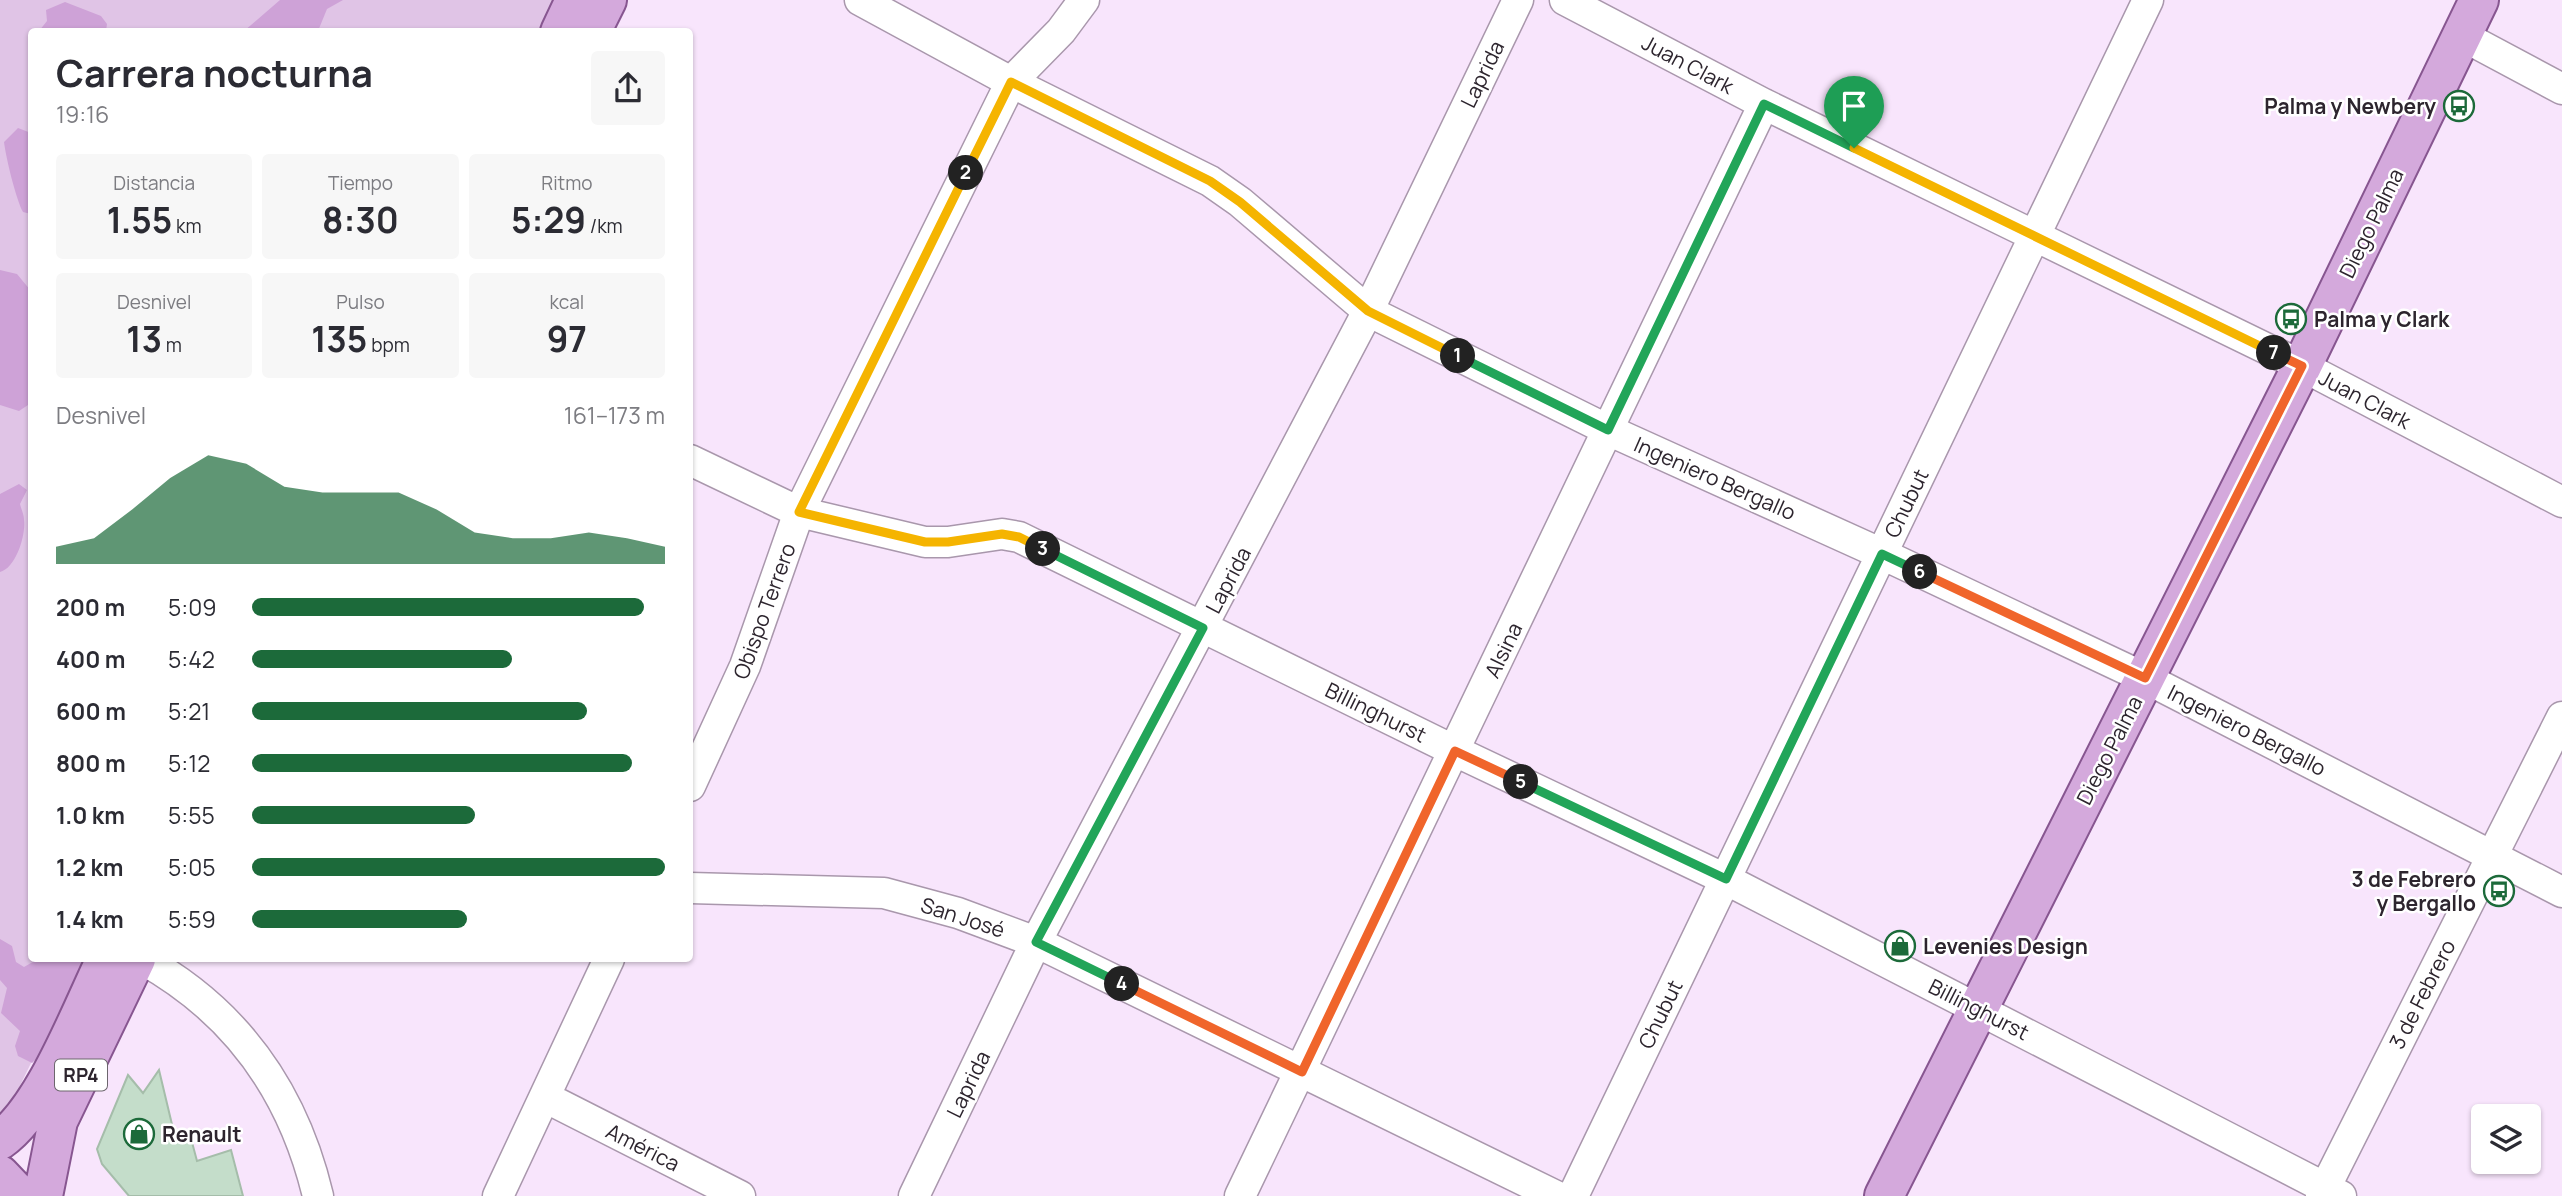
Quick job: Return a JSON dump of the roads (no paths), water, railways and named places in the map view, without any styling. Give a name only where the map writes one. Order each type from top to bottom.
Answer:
[{"type":"main road","points":[[562,28],[575,0]]},
{"type":"main road","points":[[593,28],[607,0]]},
{"type":"main road","name":"Diego Palma","points":[[1884,1196],[2302,366],[2479,0]]},
{"type":"main road","name":"RP4","points":[[0,1140],[22,1120],[41,1091],[105,962]]},
{"type":"main road","name":"RP4","points":[[43,1196],[58,1121],[138,962]]},
{"type":"main road","points":[[0,1175],[20,1196]]},
{"type":"street","name":"Ingeniero Bergallo","points":[[860,0],[1011,82],[1210,181],[1240,202],[1368,311],[1608,430],[1882,554],[2145,678],[2562,892]]},
{"type":"street","name":"Obispo Terrero","points":[[693,779],[745,666],[799,512],[1011,82],[1061,31],[1084,0]]},
{"type":"street","name":"Laprida","points":[[914,1196],[1036,942],[1368,311],[1518,0]]},
{"type":"street","name":"Juan Clark","points":[[1565,0],[1764,104],[2302,366],[2562,502]]},
{"type":"street","name":"Chubut","points":[[1573,1196],[2148,0]]},
{"type":"street","points":[[2461,36],[2562,89]]},
{"type":"street","name":"Alsina","points":[[1240,1196],[1302,1072],[1764,104]]},
{"type":"street","name":"Billinghurst","points":[[693,461],[799,512],[925,542],[948,542],[1002,534],[1019,537],[1455,751],[1726,879],[2329,1194]]},
{"type":"street","name":"3 de Febrero","points":[[2329,1194],[2562,718]]},
{"type":"street","name":"San José","points":[[693,888],[884,893],[958,913],[1036,942],[1556,1196]]},
{"type":"street","points":[[145,962],[172,976],[214,1007],[266,1071],[290,1115],[312,1171],[318,1196]]},
{"type":"street","points":[[498,1196],[608,962]]},
{"type":"street","name":"América","points":[[545,1097],[740,1196]]},
{"type":"place","name":"Palma y Newbery","points":[[2459,106]]},
{"type":"place","name":"Palma y Clark","points":[[2291,319]]},
{"type":"place","name":"3 de Febrero y Bergallo","points":[[2499,891]]},
{"type":"place","name":"Levenies Design","points":[[1900,946]]},
{"type":"place","name":"Renault","points":[[139,1134]]}]
